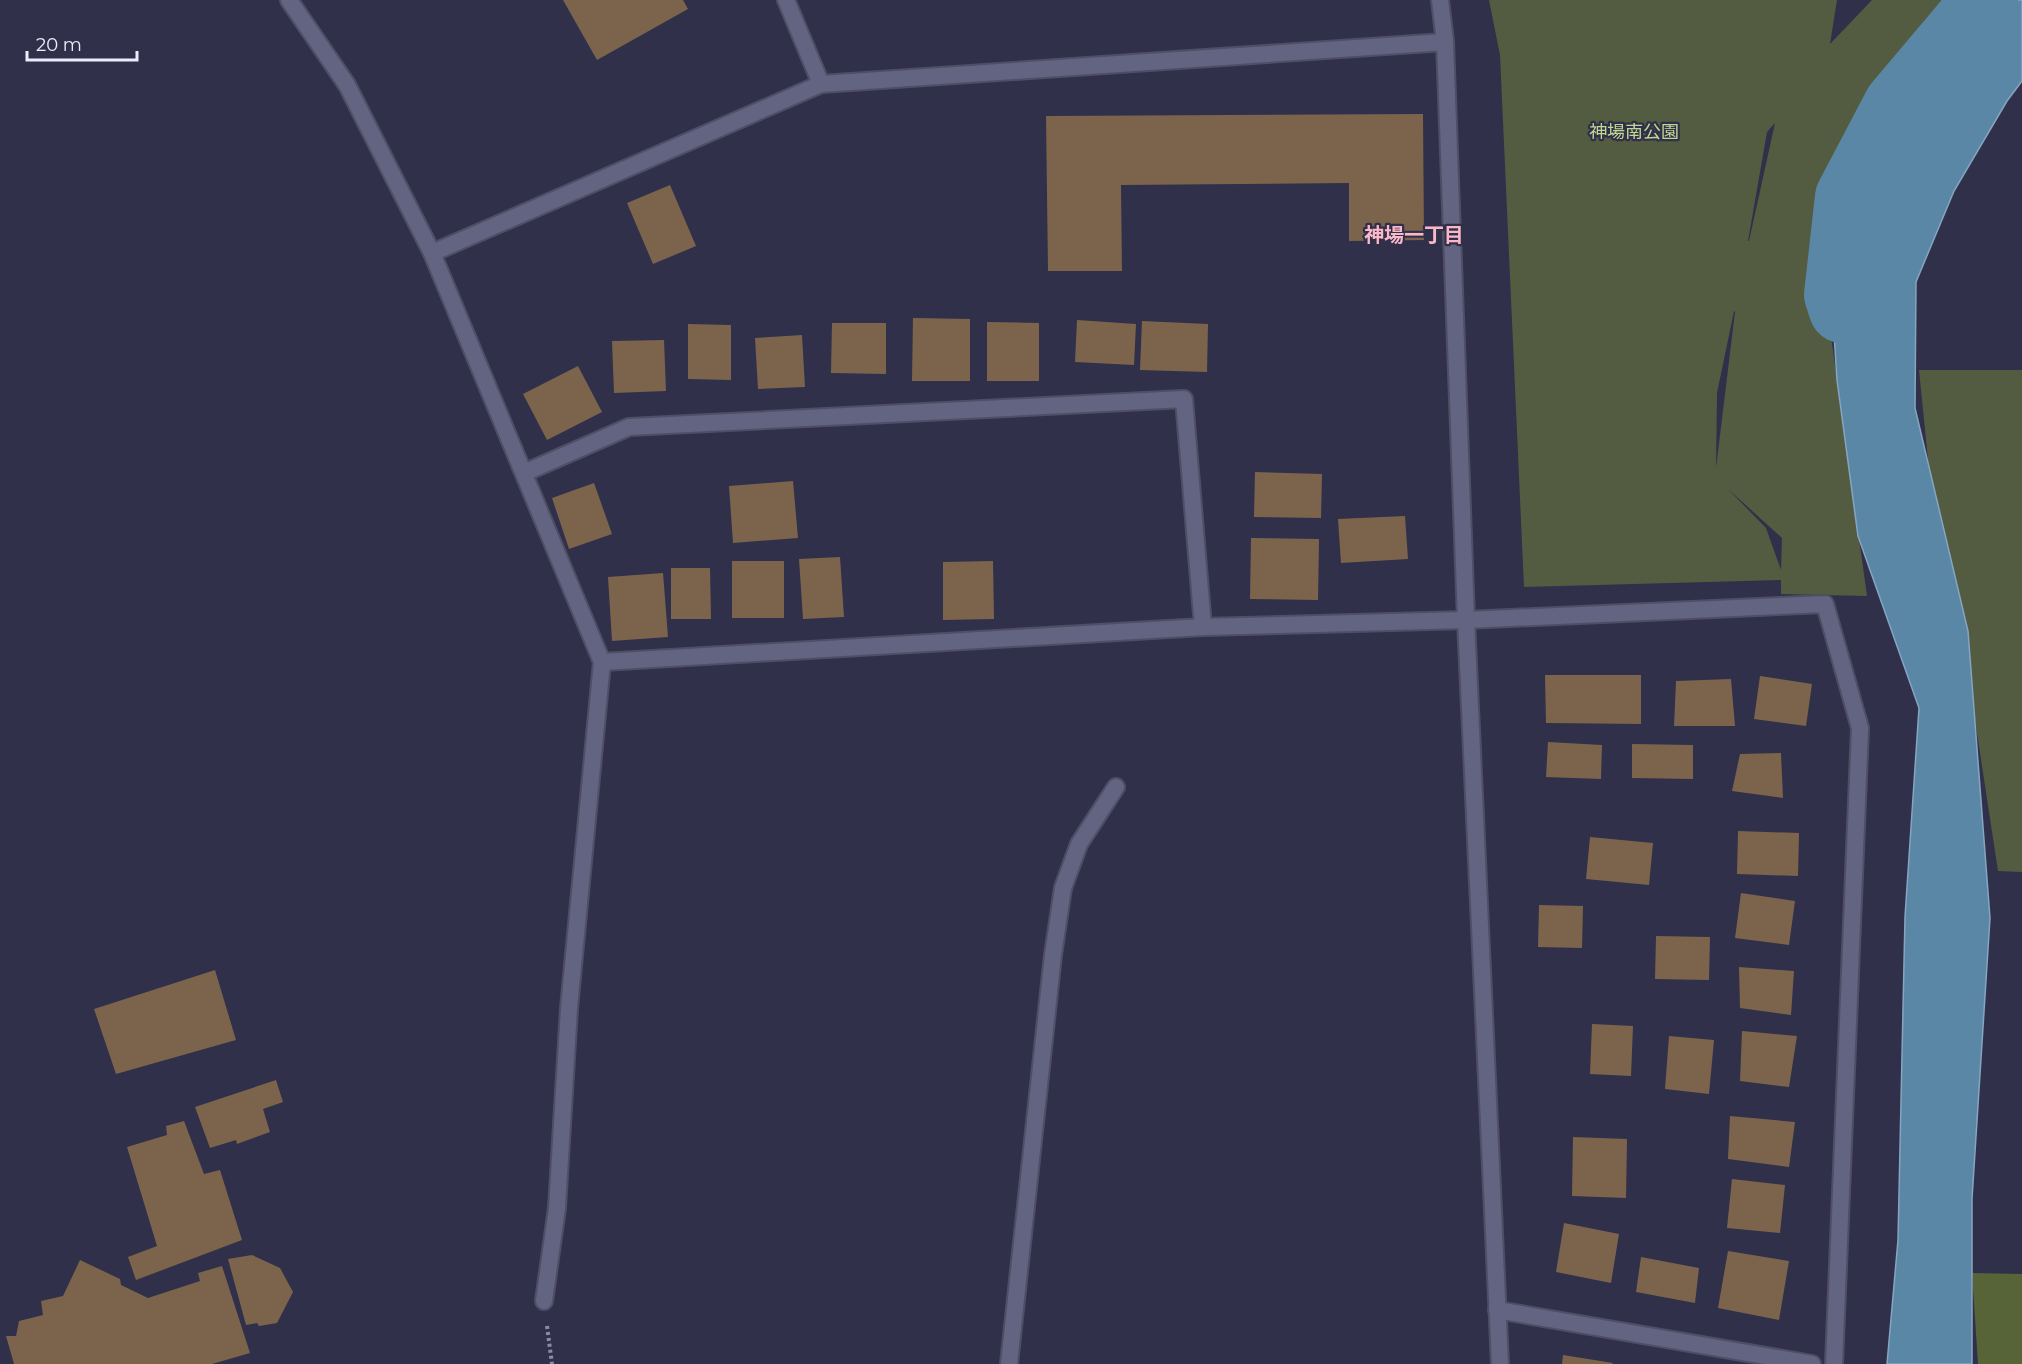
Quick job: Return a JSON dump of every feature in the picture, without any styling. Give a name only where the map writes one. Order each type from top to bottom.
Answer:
[{"type":"street","points":[[289,0],[347,85],[432,253],[602,662],[569,1008],[557,1208],[544,1301]]},
{"type":"street","points":[[786,0],[821,84]]},
{"type":"street","points":[[1440,0],[1445,42],[1466,620],[1500,1364]]},
{"type":"street","points":[[432,253],[821,84],[1445,42]]},
{"type":"street","points":[[524,473],[629,427],[1184,399],[1203,627]]},
{"type":"street","points":[[602,662],[1203,627],[1466,620],[1824,604],[1860,728],[1834,1364]]},
{"type":"street","points":[[1009,1364],[1053,955],[1063,888],[1079,844],[1116,787]]},
{"type":"street","points":[[1497,1310],[1812,1364]]},
{"type":"path","points":[[544,1301],[552,1364]]},
{"type":"green space","name":"神場南公園","points":[[1489,0],[1837,0],[1830,44],[1872,0],[1983,0],[1943,49],[1817,235],[1867,596],[1781,594],[1781,580],[1524,587],[1500,55]],"holes":[[[1775,123],[1749,241],[1748,241],[1767,132]],[[1734,311],[1716,468],[1717,393]],[[1728,489],[1782,538],[1781,570],[1766,528]]]},
{"type":"green space","points":[[1919,370],[2022,370],[2022,872],[1998,871],[1973,707],[1929,469]]},
{"type":"green space","points":[[1972,1273],[2022,1274],[2022,1364],[1978,1364]]},
{"type":"water","points":[[1976,0],[2022,0],[2022,81],[2007,101],[1954,191],[1916,282],[1915,408],[1968,631],[1990,918],[1972,1199],[1972,1364],[1887,1364],[1898,1240],[1905,917],[1919,708],[1858,536],[1837,380],[1829,257],[1897,104]]},
{"type":"building","points":[[563,0],[683,0],[688,9],[597,60]]},
{"type":"building","points":[[1423,114],[1424,240],[1349,241],[1349,183],[1121,185],[1122,271],[1048,271],[1046,116]]},
{"type":"building","points":[[670,185],[696,246],[653,264],[627,203]]},
{"type":"building","points":[[913,318],[970,319],[970,381],[912,381]]},
{"type":"building","points":[[1077,320],[1136,324],[1134,365],[1075,362]]},
{"type":"building","points":[[1142,321],[1208,324],[1207,372],[1140,370]]},
{"type":"building","points":[[987,322],[1039,323],[1039,381],[987,381]]},
{"type":"building","points":[[832,323],[886,323],[886,374],[831,373]]},
{"type":"building","points":[[688,324],[731,325],[731,380],[688,379]]},
{"type":"building","points":[[802,335],[805,387],[758,389],[755,338]]},
{"type":"building","points":[[664,340],[666,391],[614,393],[612,341]]},
{"type":"building","points":[[578,366],[602,412],[547,440],[523,394]]},
{"type":"building","points":[[1255,472],[1322,474],[1321,518],[1254,517]]},
{"type":"building","points":[[793,481],[798,538],[733,543],[729,486]]},
{"type":"building","points":[[594,483],[612,534],[569,549],[552,498]]},
{"type":"building","points":[[1405,516],[1408,559],[1341,563],[1338,519]]},
{"type":"building","points":[[1251,538],[1319,539],[1318,600],[1250,599]]},
{"type":"building","points":[[840,557],[844,617],[803,619],[799,559]]},
{"type":"building","points":[[732,561],[784,561],[784,618],[732,618]]},
{"type":"building","points":[[993,561],[994,619],[943,620],[943,562]]},
{"type":"building","points":[[671,568],[710,568],[711,619],[671,619]]},
{"type":"building","points":[[663,573],[668,637],[612,641],[608,577]]},
{"type":"building","points":[[1545,675],[1641,675],[1641,724],[1546,723]]},
{"type":"building","points":[[1760,676],[1812,684],[1806,726],[1754,719]]},
{"type":"building","points":[[1731,679],[1735,726],[1674,726],[1676,681]]},
{"type":"building","points":[[1548,742],[1602,745],[1601,779],[1546,777]]},
{"type":"building","points":[[1632,744],[1693,745],[1693,779],[1632,778]]},
{"type":"building","points":[[1781,753],[1783,798],[1732,791],[1740,754]]},
{"type":"building","points":[[1738,831],[1799,833],[1798,876],[1737,874]]},
{"type":"building","points":[[1590,837],[1653,843],[1649,885],[1586,879]]},
{"type":"building","points":[[1741,893],[1795,901],[1789,945],[1735,938]]},
{"type":"building","points":[[1539,905],[1583,906],[1582,948],[1538,947]]},
{"type":"building","points":[[1656,936],[1710,937],[1709,980],[1655,979]]},
{"type":"building","points":[[1739,967],[1794,971],[1791,1015],[1740,1008]]},
{"type":"building","points":[[215,970],[236,1040],[116,1074],[94,1009]]},
{"type":"building","points":[[1592,1024],[1633,1026],[1631,1076],[1590,1074]]},
{"type":"building","points":[[1742,1031],[1797,1036],[1789,1087],[1740,1081]]},
{"type":"building","points":[[1669,1036],[1714,1040],[1709,1094],[1665,1089]]},
{"type":"building","points":[[276,1080],[283,1102],[263,1109],[270,1132],[237,1144],[236,1140],[210,1148],[195,1107]]},
{"type":"building","points":[[1730,1116],[1795,1122],[1789,1167],[1728,1159]]},
{"type":"building","points":[[184,1121],[204,1174],[220,1170],[242,1240],[136,1280],[128,1257],[157,1246],[127,1147],[167,1135],[166,1126]]},
{"type":"building","points":[[1573,1137],[1627,1139],[1626,1198],[1572,1196]]},
{"type":"building","points":[[1732,1179],[1785,1185],[1780,1233],[1727,1228]]},
{"type":"building","points":[[1564,1223],[1619,1234],[1611,1283],[1556,1272]]},
{"type":"building","points":[[1728,1251],[1789,1261],[1779,1320],[1718,1308]]},
{"type":"building","points":[[252,1255],[280,1268],[293,1292],[277,1323],[259,1326],[257,1323],[246,1325],[228,1259]]},
{"type":"building","points":[[1641,1257],[1699,1268],[1695,1303],[1636,1292]]},
{"type":"building","points":[[80,1260],[120,1279],[121,1285],[148,1298],[200,1281],[198,1273],[222,1266],[250,1353],[212,1364],[14,1364],[6,1336],[16,1336],[19,1321],[43,1315],[41,1301],[63,1296]]},
{"type":"building","points":[[1563,1355],[1613,1363],[1562,1364]]},
{"type":"waterway","points":[[1842,310],[1837,295],[1848,197],[1897,104],[1985,0]]},
{"type":"district","name":"神場一丁目","points":[[1414,235]]}]
